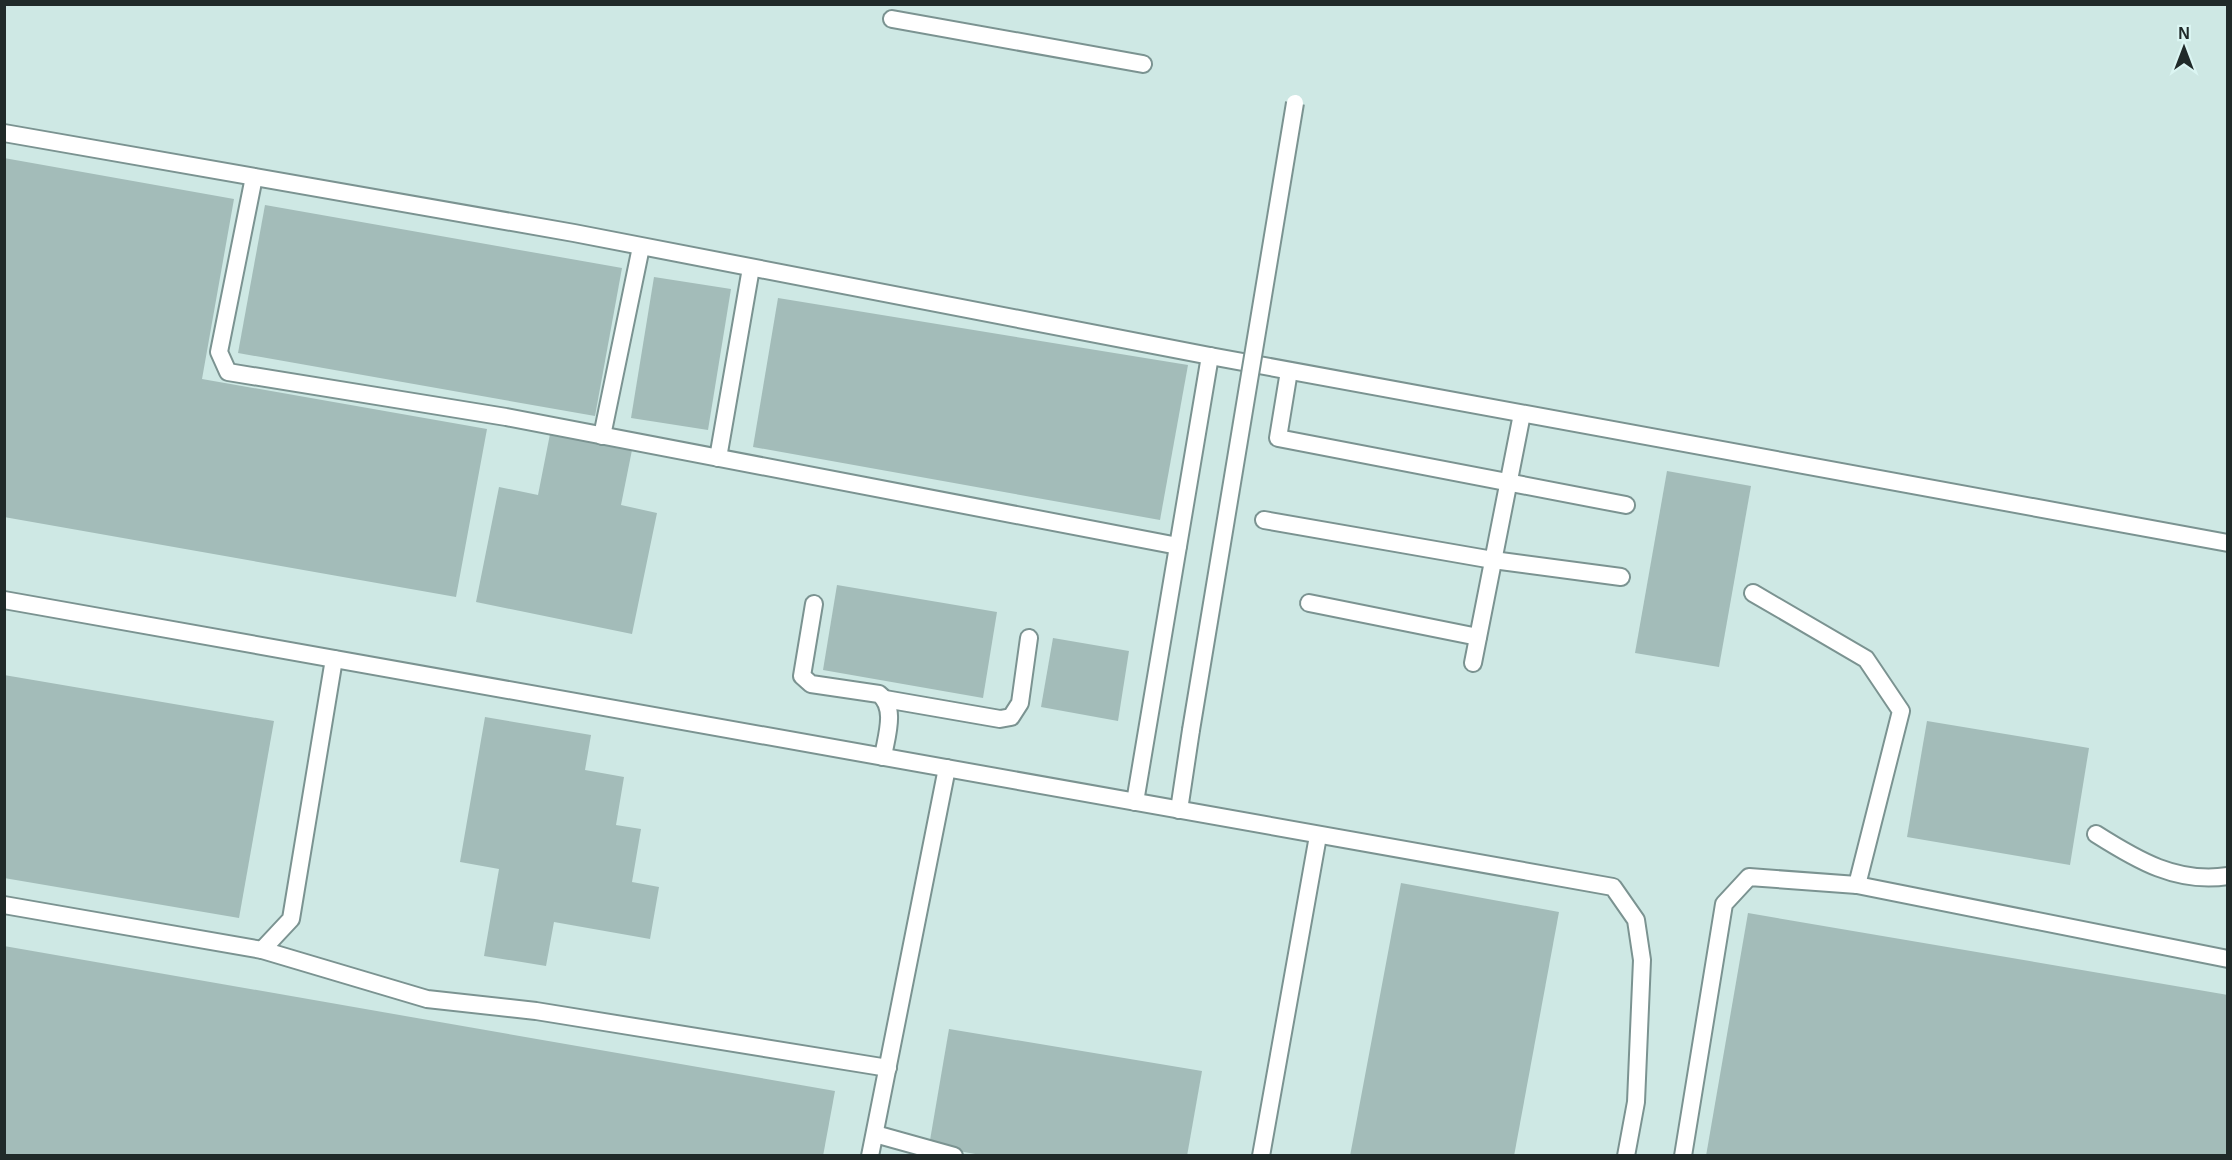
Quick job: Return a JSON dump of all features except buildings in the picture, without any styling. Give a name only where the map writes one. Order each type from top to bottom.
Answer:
[{"type":"lane","points":[[892,19],[1143,64]]},
{"type":"lane","points":[[1179,810],[1295,103]]},
{"type":"lane","points":[[4,133],[641,247],[1289,371],[2228,543]]},
{"type":"lane","points":[[254,177],[219,352],[228,372],[506,417],[1178,546]]},
{"type":"lane","points":[[602,436],[641,247]]},
{"type":"lane","points":[[718,458],[751,268]]},
{"type":"lane","points":[[1135,802],[1210,356]]},
{"type":"lane","points":[[1289,371],[1278,438],[1626,505]]},
{"type":"lane","points":[[1473,663],[1522,414]]},
{"type":"lane","points":[[1264,520],[1493,560],[1621,578]]},
{"type":"lane","points":[[1753,593],[1866,659],[1901,711],[1857,885]]},
{"type":"lane","points":[[4,600],[1613,887],[1636,920],[1642,960],[1636,1102],[1626,1155]]},
{"type":"lane","points":[[1309,603],[1478,636]]},
{"type":"lane","points":[[814,604],[801,676],[811,684],[879,694],[885,699],[890,710],[883,757]]},
{"type":"lane","points":[[885,699],[1000,719],[1011,717],[1020,703],[1029,638]]},
{"type":"lane","points":[[262,950],[291,919],[334,659]]},
{"type":"lane","points":[[870,1155],[947,768]]},
{"type":"lane","points":[[2096,834],[2142,863],[2179,876],[2228,876]]},
{"type":"lane","points":[[1261,1155],[1318,836]]},
{"type":"lane","points":[[1683,1155],[1724,904],[1749,877],[1857,885],[2228,959]]},
{"type":"lane","points":[[4,905],[262,950],[427,999],[536,1011],[888,1068]]},
{"type":"lane","points":[[874,1134],[954,1155]]}]
